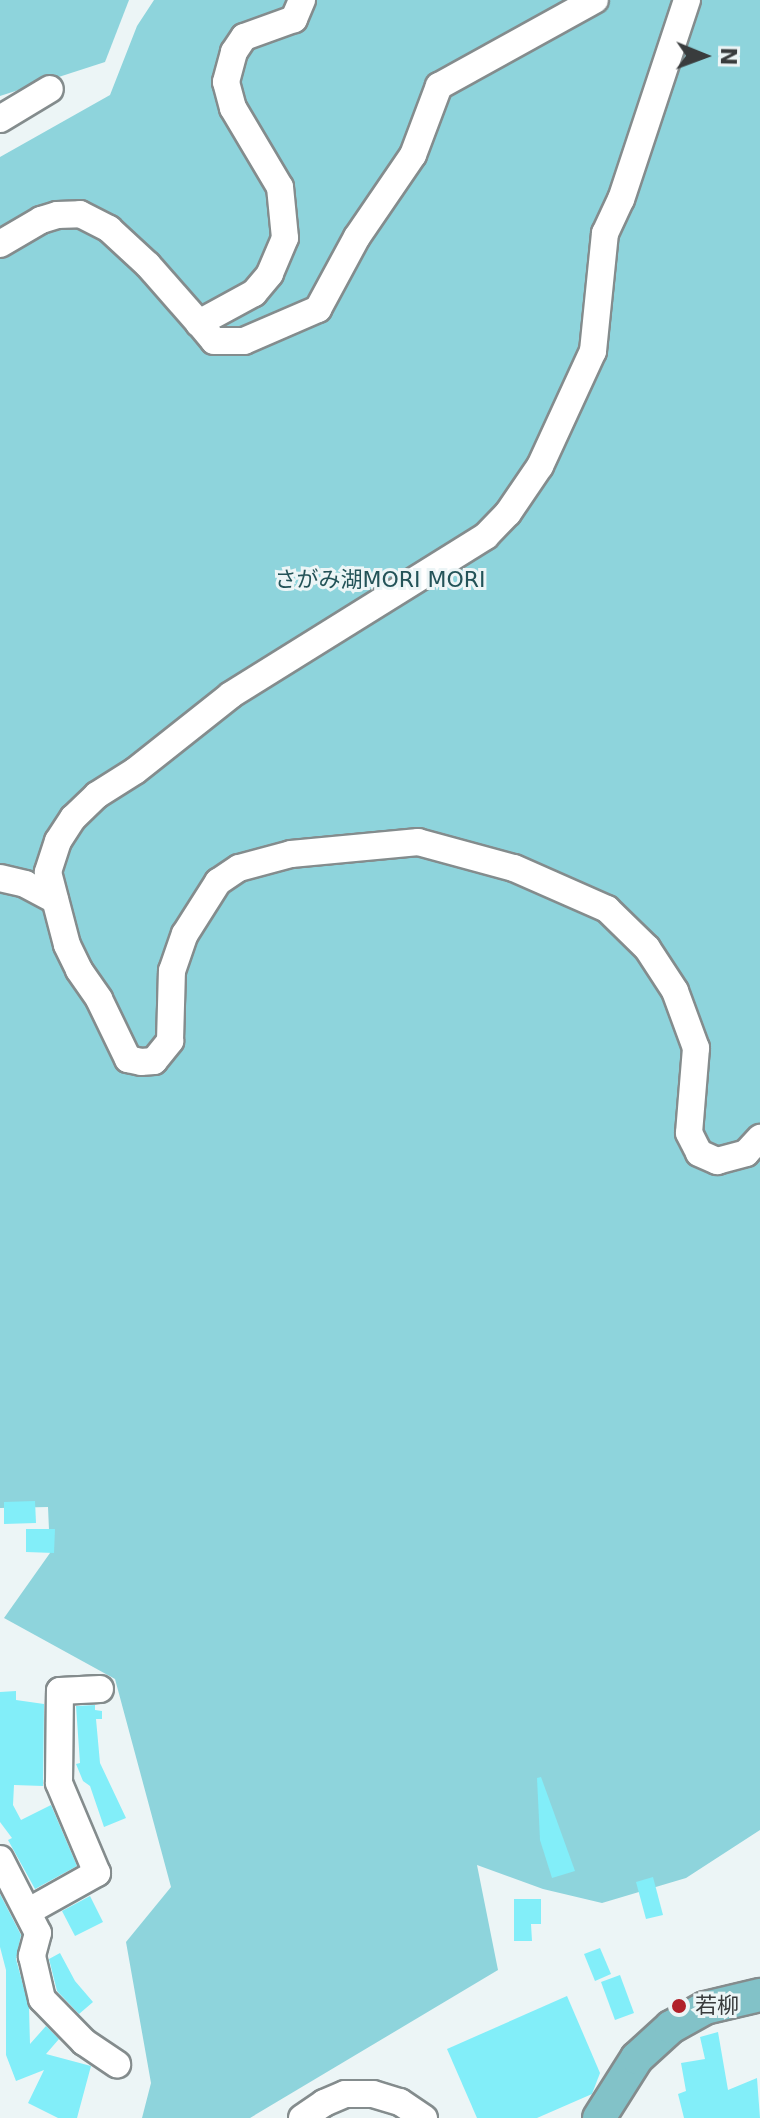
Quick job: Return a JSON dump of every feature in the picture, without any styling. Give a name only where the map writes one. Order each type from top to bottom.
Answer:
[{"type":"main road","points":[[599,2118],[637,2058],[671,2027],[705,2008],[760,1995]]},
{"type":"street","points":[[199,323],[254,293],[270,274],[285,238],[280,187],[233,108],[226,82],[234,52],[244,37],[294,19],[302,0]]},
{"type":"street","points":[[0,244],[41,220],[57,215],[80,214],[109,229],[148,265],[214,341],[244,341],[318,309],[357,237],[413,155],[439,86],[595,0]]},
{"type":"street","points":[[687,0],[621,199],[605,233],[593,351],[540,466],[508,513],[486,536],[231,695],[135,771],[97,795],[73,818],[58,841],[48,872],[67,945],[79,970],[99,999],[128,1059],[141,1062],[154,1061],[170,1041],[172,971],[185,934],[218,882],[239,868],[319,850],[418,842],[514,868],[607,909],[647,948],[675,991],[696,1048],[689,1133],[699,1153],[717,1161],[746,1153],[760,1138]]},
{"type":"street","points":[[0,119],[50,89]]},
{"type":"street","points":[[0,878],[25,884],[55,900]]},
{"type":"street","points":[[29,1911],[97,1873],[59,1783],[60,1691],[100,1689]]},
{"type":"street","points":[[0,1859],[38,1933],[32,1956],[42,1999],[84,2042],[117,2064]]},
{"type":"street","points":[[302,2118],[345,2094],[373,2094],[400,2102],[424,2118]]},
{"type":"green space","points":[[0,0],[129,0],[105,62],[0,96]]},
{"type":"green space","name":"さがみ湖MORI MORI","points":[[154,0],[760,0],[760,1830],[686,1878],[602,1903],[543,1889],[477,1865],[498,1970],[250,2118],[142,2118],[151,2083],[126,1942],[171,1887],[115,1679],[4,1618],[50,1553],[48,1507],[0,1508],[0,157],[110,95],[137,26]]},
{"type":"building","points":[[35,1501],[36,1523],[4,1524],[4,1502]]},
{"type":"building","points":[[26,1529],[55,1529],[54,1553],[26,1552]]},
{"type":"building","points":[[16,1691],[16,1700],[44,1704],[43,1786],[14,1785],[13,1805],[21,1820],[51,1805],[77,1866],[35,1889],[8,1840],[12,1838],[0,1822],[0,1692]]},
{"type":"building","points":[[95,1705],[95,1710],[102,1711],[102,1719],[96,1719],[100,1763],[126,1818],[104,1827],[90,1786],[83,1781],[76,1764],[80,1763],[76,1706]]},
{"type":"building","points":[[541,1777],[575,1871],[552,1878],[540,1840],[537,1778]]},
{"type":"building","points":[[653,1877],[663,1915],[646,1919],[636,1882]]},
{"type":"building","points":[[0,1894],[21,1935],[16,1959],[29,2007],[30,2044],[46,2026],[59,2039],[46,2054],[91,2066],[77,2118],[58,2118],[28,2103],[44,2070],[16,2081],[6,2055],[6,1970],[0,1947]]},
{"type":"building","points":[[90,1896],[103,1922],[75,1936],[62,1911]]},
{"type":"building","points":[[514,1899],[541,1899],[541,1924],[531,1924],[532,1941],[514,1941]]},
{"type":"building","points":[[600,1948],[611,1974],[595,1981],[584,1954]]},
{"type":"building","points":[[60,1953],[75,1981],[93,2002],[79,2014],[57,1991],[49,1959]]},
{"type":"building","points":[[620,1975],[634,2013],[615,2020],[601,1982]]},
{"type":"building","points":[[567,1996],[600,2073],[592,2094],[537,2118],[477,2118],[447,2049]]},
{"type":"building","points":[[718,2032],[728,2090],[757,2078],[760,2118],[684,2118],[678,2094],[686,2091],[681,2063],[705,2059],[700,2037]]},
{"type":"place","name":"若柳","points":[[679,2006]]}]
